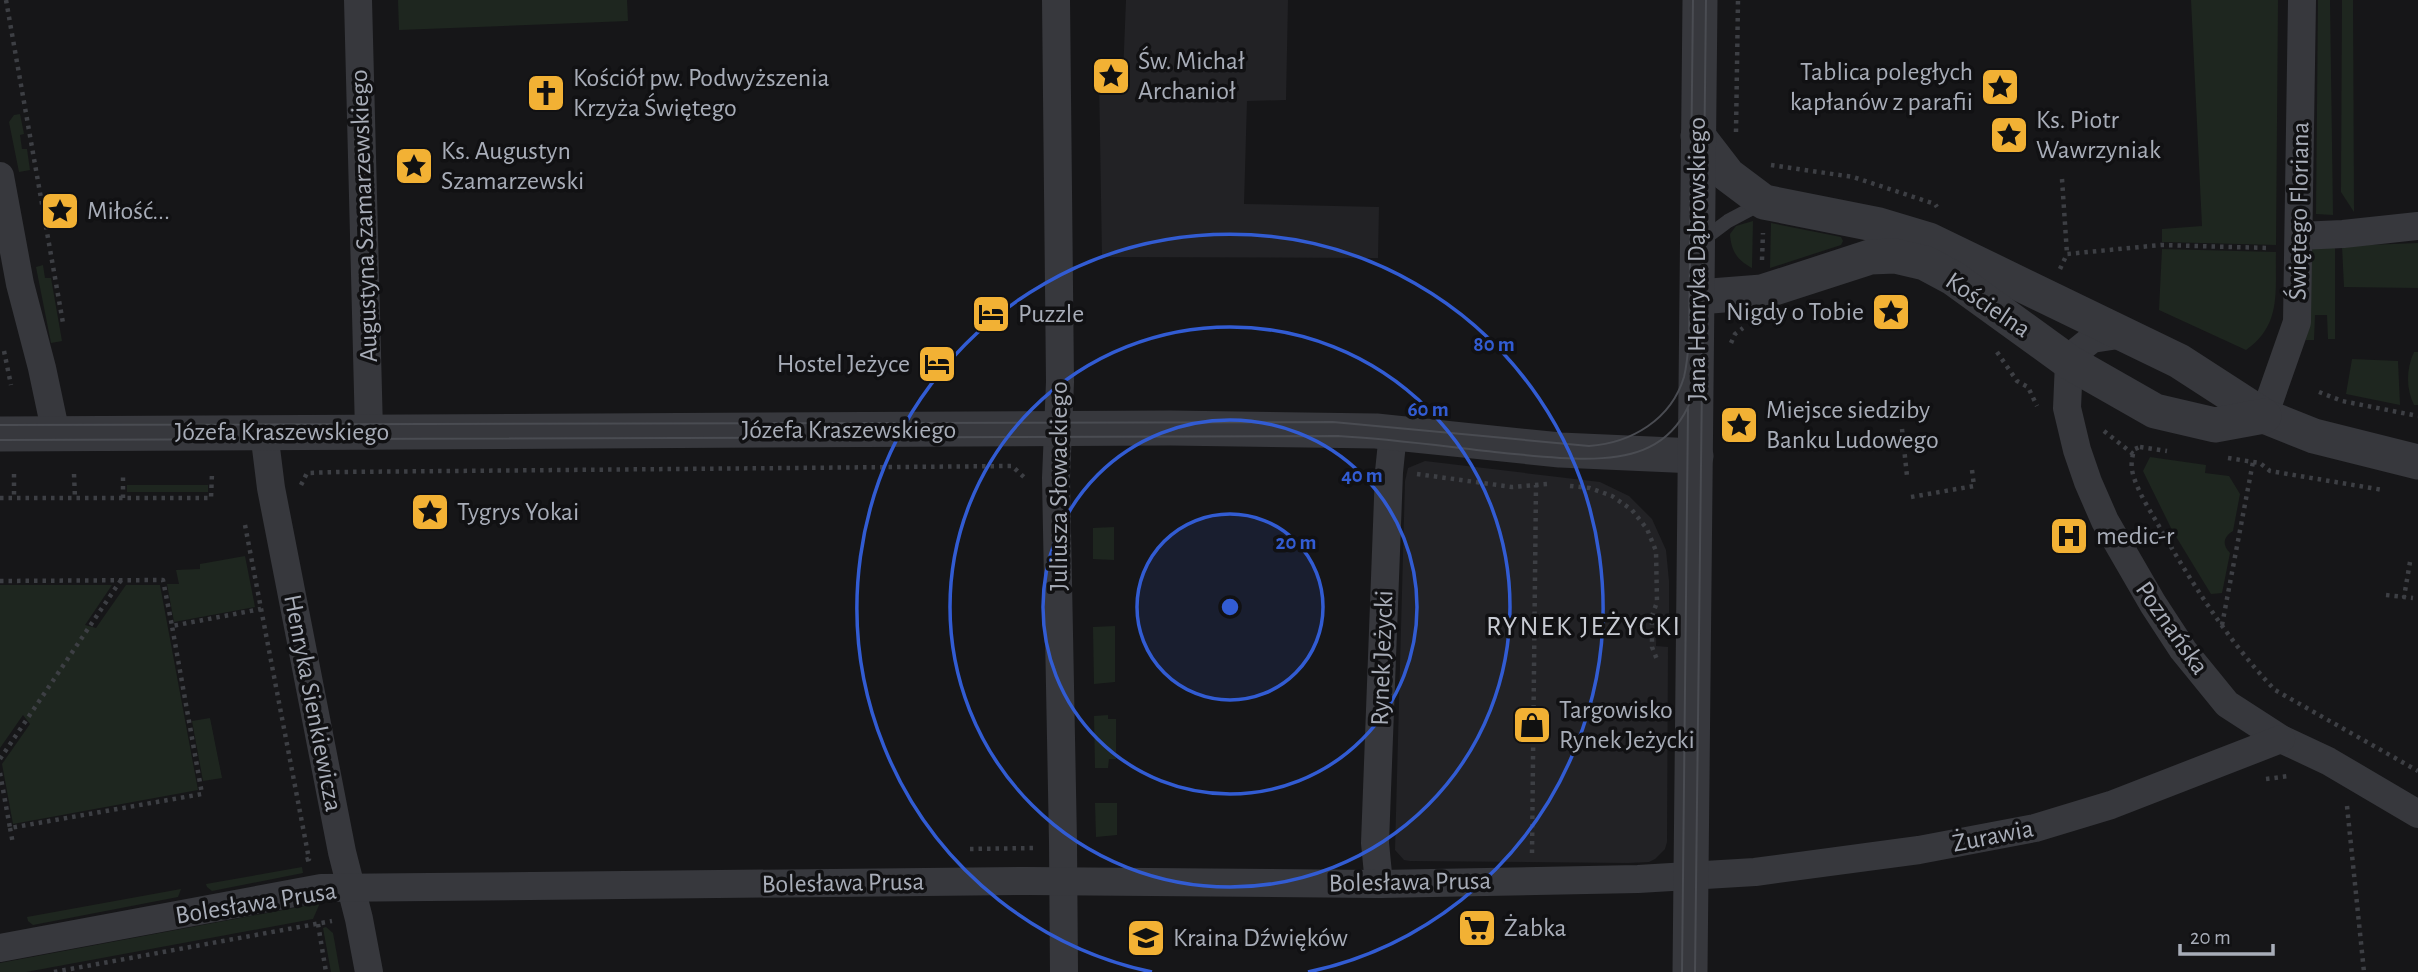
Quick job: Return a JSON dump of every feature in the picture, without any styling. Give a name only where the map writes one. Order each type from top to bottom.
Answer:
[{"type":"street","name":"Augustyna Szamarzewskiego","points":[[358,0],[369,431]]},
{"type":"street","name":"Juliusza Słowackiego","points":[[1056,0],[1060,429],[1056,478],[1064,972]]},
{"type":"street","name":"Jana Henryka Dąbrowskiego","points":[[1690,972],[1700,0]]},
{"type":"street","name":"Świętego Floriana","points":[[2264,416],[2297,322],[2302,0]]},
{"type":"street","name":"Kościelna","points":[[1698,136],[1728,175],[1763,212],[1879,225],[1929,240],[2179,361],[2264,416],[2315,436],[2418,462]]},
{"type":"street","points":[[0,176],[20,284],[56,434]]},
{"type":"street","points":[[2298,242],[2418,226]]},
{"type":"street","name":"Kościelna","points":[[1698,297],[1762,292],[1870,257],[1895,257],[1925,263],[1953,278],[2069,362],[2155,411],[2215,425],[2264,416]]},
{"type":"street","points":[[2069,362],[2076,352],[2092,339],[2125,334]]},
{"type":"street","name":"Poznańska","points":[[2069,362],[2067,408],[2077,450],[2105,521],[2126,561],[2183,650],[2227,704],[2281,739],[2328,761],[2418,814]]},
{"type":"street","name":"Józefa Kraszewskiego","points":[[0,434],[1196,428],[1348,430],[1560,450],[1696,456]]},
{"type":"street","name":"Henryka Sienkiewicza","points":[[264,432],[273,499],[342,852],[369,972]]},
{"type":"street","name":"Rynek Jeżycki","points":[[1379,884],[1375,843],[1388,472],[1393,433]]},
{"type":"street","name":"Żurawia","points":[[1691,877],[1808,866],[2007,835],[2111,805],[2281,739]]},
{"type":"street","name":"Jana Henryka Dąbrowskiego","points":[[1670,972],[1670,934],[1691,877]]},
{"type":"street","name":"Bolesława Prusa","points":[[0,948],[321,888],[1064,881],[1379,884],[1691,877]]},
{"type":"lane","points":[[1698,243],[1728,221],[1763,212]]},
{"type":"lane","points":[[1682,972],[1683,931],[1691,877]]},
{"type":"path","points":[[6,0],[65,332]]},
{"type":"path","points":[[1736,135],[1738,0]]},
{"type":"path","points":[[2056,276],[2067,254],[2062,179]]},
{"type":"path","points":[[1762,269],[1763,212]]},
{"type":"path","points":[[2067,254],[2161,245],[2298,242]]},
{"type":"path","points":[[1729,346],[1735,334],[1753,323]]},
{"type":"path","points":[[2,341],[11,385]]},
{"type":"path","points":[[1990,343],[2017,381],[2028,387],[2039,411]]},
{"type":"path","points":[[2319,393],[2342,401],[2418,416]]},
{"type":"path","points":[[2095,424],[2133,454]]},
{"type":"path","points":[[1902,429],[1907,476]]},
{"type":"path","points":[[2140,447],[2145,437]]},
{"type":"path","points":[[2178,452],[2140,447],[2135,449],[2132,467],[2134,475],[2150,510],[2222,626],[2275,690],[2418,771]]},
{"type":"path","points":[[2216,457],[2253,461],[2270,471],[2392,492]]},
{"type":"path","points":[[2222,626],[2253,461]]},
{"type":"path","points":[[303,497],[301,485],[307,473],[338,472],[1012,466],[1026,479]]},
{"type":"path","points":[[1911,497],[1974,486],[1972,470]]},
{"type":"path","points":[[0,498],[211,498],[212,473]]},
{"type":"path","points":[[14,474],[14,498]]},
{"type":"path","points":[[74,474],[75,498]]},
{"type":"path","points":[[123,474],[123,498]]},
{"type":"path","points":[[1413,474],[1512,486],[1557,485]]},
{"type":"path","points":[[1536,485],[1532,853],[1545,854]]},
{"type":"path","points":[[1568,486],[1590,488],[1612,496],[1632,510],[1647,528],[1656,551],[1657,602],[1652,616],[1652,647],[1658,659],[1658,673]]},
{"type":"path","points":[[245,512],[246,536],[309,859]]},
{"type":"path","points":[[2404,597],[2410,562]]},
{"type":"path","points":[[0,759],[121,580]]},
{"type":"path","points":[[0,581],[163,580],[202,794],[10,828]]},
{"type":"path","points":[[2386,595],[2413,598]]},
{"type":"path","points":[[172,626],[261,609]]},
{"type":"path","points":[[0,773],[13,844]]},
{"type":"path","points":[[2347,804],[2364,972]]},
{"type":"path","points":[[961,849],[1033,848]]},
{"type":"path","points":[[54,972],[334,921]]},
{"type":"path","points":[[318,924],[326,972]]},
{"type":"shaded area","points":[[398,0],[627,0],[628,21],[399,30]]},
{"type":"shaded area","points":[[1126,0],[1288,0],[1286,100],[1247,101],[1244,204],[1379,207],[1378,258],[1102,257],[1099,76],[1123,75]]},
{"type":"shaded area","points":[[2191,0],[2278,0],[2276,245],[2162,242],[2162,229],[2202,226]]},
{"type":"shaded area","points":[[2318,0],[2330,0],[2333,215],[2316,214]]},
{"type":"shaded area","points":[[2342,0],[2353,0],[2354,212],[2341,192]]},
{"type":"shaded area","points":[[20,114],[24,134],[20,135],[22,149],[27,149],[30,170],[19,172],[9,122],[14,115]]},
{"type":"shaded area","points":[[1753,221],[1752,268],[1736,254],[1730,234],[1736,226]]},
{"type":"shaded area","points":[[1771,223],[1841,237],[1843,241],[1841,245],[1770,268]]},
{"type":"shaded area","points":[[2307,238],[2335,239],[2335,339],[2328,339],[2327,315],[2315,315],[2314,340],[2306,340]]},
{"type":"shaded area","points":[[2418,243],[2418,288],[2344,287],[2342,246]]},
{"type":"shaded area","points":[[2162,249],[2276,252],[2274,306],[2266,330],[2258,340],[2246,350],[2159,310]]},
{"type":"shaded area","points":[[43,265],[45,278],[51,278],[62,341],[51,343],[36,267]]},
{"type":"shaded area","points":[[2414,352],[2418,352],[2418,405],[2414,405],[2408,386],[2409,365]]},
{"type":"shaded area","points":[[2352,359],[2398,361],[2400,405],[2346,394]]},
{"type":"shaded area","points":[[2150,457],[2206,465],[2205,473],[2229,476],[2240,494],[2233,531],[2225,541],[2230,553],[2222,593],[2211,594],[2172,530],[2143,471]]},
{"type":"shaded area","name":"Targowisko Rynek Jeżycki","points":[[1425,461],[1600,482],[1629,496],[1652,519],[1666,550],[1669,581],[1669,617],[1657,617],[1656,646],[1668,647],[1667,842],[1665,849],[1655,859],[1628,863],[1410,861],[1404,860],[1395,850],[1405,481],[1408,468]]},
{"type":"shaded area","points":[[127,485],[208,485],[208,492],[127,492]]},
{"type":"shaded area","points":[[1114,527],[1114,560],[1093,559],[1093,528]]},
{"type":"shaded area","points":[[245,556],[255,607],[174,622],[167,584],[179,584],[176,570],[200,569],[200,564]]},
{"type":"shaded area","points":[[0,585],[112,585],[85,625],[96,628],[126,585],[160,585],[198,790],[13,824],[2,764],[30,724],[23,715],[0,748]]},
{"type":"shaded area","points":[[1115,626],[1115,682],[1094,684],[1093,627]]},
{"type":"shaded area","points":[[1108,715],[1108,719],[1116,719],[1116,759],[1109,759],[1108,768],[1095,768],[1094,716]]},
{"type":"shaded area","points":[[210,718],[222,778],[203,781],[192,721]]},
{"type":"shaded area","points":[[1095,803],[1117,803],[1117,835],[1096,837]]},
{"type":"shaded area","points":[[302,867],[303,873],[212,891],[206,884]]},
{"type":"shaded area","points":[[181,889],[178,897],[33,925],[27,917]]},
{"type":"shaded area","points":[[320,903],[313,919],[26,972],[0,972],[0,963]]},
{"type":"shaded area","points":[[326,927],[333,933],[340,972],[331,972],[323,928]]},
{"type":"tram line","points":[[1689,346],[1693,0]]},
{"type":"tram line","points":[[1702,350],[1706,0]]},
{"type":"tram line","points":[[0,425],[1333,422],[1589,446],[1605,444],[1634,434],[1670,406],[1684,377],[1689,339]]},
{"type":"tram line","points":[[0,440],[1338,436],[1542,457],[1611,458],[1640,451],[1664,438],[1683,416],[1696,384],[1703,340]]},
{"type":"tram line","points":[[1695,972],[1702,381]]},
{"type":"tram line","points":[[1682,972],[1688,409]]},
{"type":"place","name":"Św. Michał Archanioł","points":[[1111,76]]},
{"type":"place","name":"Tablica poległych kapłanów z parafii","points":[[2000,87]]},
{"type":"place","name":"Kościół pw. Podwyższenia Krzyża Świętego","points":[[546,93]]},
{"type":"place","name":"Ks. Piotr Wawrzyniak","points":[[2009,135]]},
{"type":"place","name":"Ks. Augustyn Szamarzewski","points":[[414,166]]},
{"type":"place","name":"Miłość...","points":[[60,211]]},
{"type":"place","name":"Nigdy o Tobie","points":[[1891,312]]},
{"type":"place","name":"Puzzle","points":[[991,314]]},
{"type":"place","name":"Hostel Jeżyce","points":[[937,364]]},
{"type":"place","name":"Miejsce siedziby Banku Ludowego","points":[[1739,425]]},
{"type":"place","name":"Tygrys Yokai","points":[[430,512]]},
{"type":"place","name":"medic-r","points":[[2069,536]]},
{"type":"place","name":"Targowisko Rynek Jeżycki","points":[[1532,725]]},
{"type":"place","name":"Żabka","points":[[1477,928]]},
{"type":"place","name":"Kraina Dźwięków","points":[[1146,938]]},
{"type":"district","name":"RYNEK JEŻYCKI","points":[[1584,627]]}]
